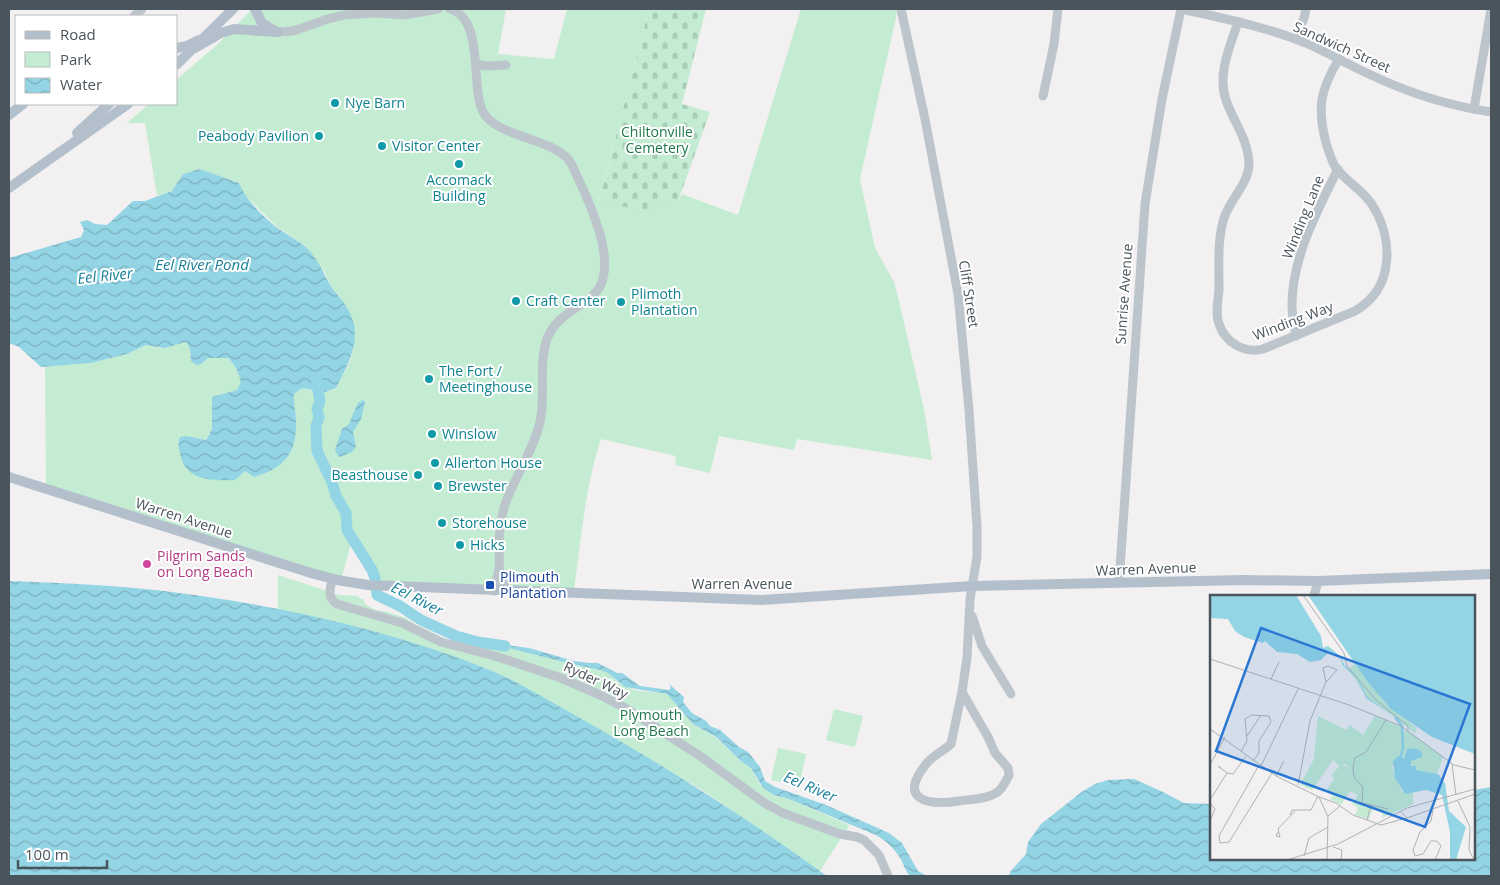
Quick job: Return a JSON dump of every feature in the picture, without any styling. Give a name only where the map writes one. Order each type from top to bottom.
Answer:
[{"type":"main road","points":[[178,63],[233,9]]},
{"type":"main road","points":[[255,9],[262,23],[278,32]]},
{"type":"main road","points":[[195,48],[221,33],[234,29],[278,32]]},
{"type":"main road","points":[[178,48],[187,46],[208,34]]},
{"type":"main road","points":[[9,115],[22,105]]},
{"type":"main road","points":[[34,171],[109,105]]},
{"type":"main road","points":[[9,188],[127,105]]},
{"type":"main road","name":"Warren Avenue","points":[[9,477],[332,579],[368,585],[761,600],[972,586],[1244,580],[1318,581],[1491,574]]},
{"type":"street","points":[[278,32],[293,31],[334,17],[390,11],[404,16],[438,9]]},
{"type":"street","points":[[450,9],[461,15],[468,26],[476,64],[482,109],[490,120],[498,125],[555,149],[571,163],[603,244],[605,256],[603,276],[595,294],[558,322],[547,339],[542,366],[542,406],[539,424],[502,514],[499,569],[494,584],[494,591]]},
{"type":"street","name":"Cliff Street","points":[[902,9],[959,307],[970,410],[977,527],[976,570],[972,586],[967,658],[962,692],[951,744],[931,759],[917,779],[915,792],[918,798],[923,801],[945,803],[986,798],[1000,790],[1009,775],[1008,768],[995,753],[962,692]]},
{"type":"street","points":[[1043,96],[1054,44],[1058,9]]},
{"type":"street","name":"Sandwich Street","points":[[1181,9],[1197,11],[1295,39],[1408,91],[1491,112]]},
{"type":"street","name":"Sunrise Avenue","points":[[1119,583],[1145,204],[1162,99],[1181,9]]},
{"type":"street","points":[[1295,39],[1306,9]]},
{"type":"street","points":[[1474,109],[1491,9]]},
{"type":"street","name":"Winding Way","points":[[1238,22],[1224,72],[1223,89],[1225,98],[1243,138],[1248,153],[1249,167],[1223,220],[1218,263],[1218,320],[1221,329],[1239,348],[1247,350],[1263,349],[1360,308],[1375,292],[1386,269],[1388,257],[1387,242],[1378,216],[1369,201],[1338,169],[1331,158],[1325,139],[1320,105],[1328,79],[1339,59]]},
{"type":"street","points":[[476,64],[486,66],[506,65]]},
{"type":"street","name":"Winding Lane","points":[[1296,336],[1292,305],[1296,273],[1313,222],[1338,169]]},
{"type":"street","points":[[499,569],[506,584],[505,591]]},
{"type":"street","name":"Ryder Way","points":[[332,579],[329,594],[332,601],[337,604],[402,623],[441,642],[494,656],[561,678],[627,709],[723,772],[766,804],[840,834],[864,840],[879,855],[888,876]]},
{"type":"street","points":[[1314,595],[1318,581]]},
{"type":"street","points":[[970,611],[982,646],[1011,694]]},
{"type":"green space","name":"Plimoth Plantation","points":[[252,9],[506,9],[498,54],[554,59],[567,9],[649,9],[599,200],[652,214],[657,198],[677,204],[682,194],[738,215],[801,9],[896,9],[897,13],[860,179],[875,248],[894,282],[898,297],[924,409],[932,460],[797,439],[794,450],[719,436],[710,473],[675,465],[676,456],[601,439],[587,495],[574,590],[381,581],[367,552],[356,539],[350,547],[342,577],[46,485],[45,366],[91,363],[127,354],[146,345],[165,348],[186,342],[190,349],[191,361],[201,364],[208,358],[229,358],[242,382],[237,390],[212,397],[212,429],[206,440],[187,436],[183,465],[296,420],[293,403],[294,394],[302,388],[325,392],[336,388],[350,361],[354,348],[347,307],[304,245],[277,227],[243,193],[239,183],[200,169],[183,174],[172,191],[157,196],[145,123],[127,123],[148,105],[178,105],[178,78],[218,44]]},
{"type":"green space","name":"Chiltonville Cemetery","points":[[649,9],[706,9],[682,104],[710,112],[677,204],[652,215],[599,201]]},
{"type":"green space","name":"Plymouth Long Beach","points":[[278,575],[339,595],[358,596],[363,599],[366,605],[376,610],[406,618],[416,625],[452,642],[463,645],[506,647],[600,670],[608,673],[620,684],[634,690],[667,694],[693,724],[715,737],[751,768],[760,785],[774,795],[789,799],[849,826],[820,871],[704,791],[520,685],[486,668],[372,631],[278,609]]},
{"type":"green space","points":[[834,709],[863,716],[855,747],[826,740]]},
{"type":"green space","points":[[778,748],[806,754],[799,786],[771,780]]},
{"type":"water","name":"Eel River Pond","points":[[200,169],[239,183],[250,201],[265,217],[276,227],[307,248],[332,288],[346,306],[352,317],[354,327],[355,338],[353,348],[336,388],[325,392],[302,388],[294,394],[296,432],[287,458],[274,469],[265,473],[254,477],[245,471],[235,480],[202,478],[195,475],[184,465],[178,444],[180,437],[187,436],[206,440],[212,429],[212,397],[237,390],[241,382],[237,370],[229,358],[208,358],[201,364],[196,365],[191,361],[190,349],[186,342],[165,348],[146,345],[127,354],[91,363],[41,367],[19,347],[9,343],[9,258],[81,237],[84,230],[80,222],[87,220],[95,224],[107,225],[133,201],[145,201],[172,191],[183,174]]},
{"type":"water","points":[[363,400],[365,402],[361,419],[353,432],[356,447],[352,452],[340,457],[335,450],[342,429],[349,424],[358,403]]},
{"type":"water","points":[[9,581],[87,584],[204,596],[327,619],[368,629],[447,654],[511,680],[618,740],[739,815],[827,876],[9,876]]},
{"type":"water","points":[[490,643],[529,648],[574,661],[598,663],[617,673],[622,673],[640,686],[669,690],[671,688],[669,684],[684,697],[683,702],[692,713],[706,721],[710,726],[720,730],[739,747],[748,752],[760,767],[765,781],[775,787],[826,805],[889,833],[902,843],[918,871],[927,876],[910,876],[895,851],[876,835],[789,799],[774,795],[763,788],[751,768],[716,737],[693,724],[667,694],[625,687],[608,673],[600,670]]},
{"type":"water","points":[[1134,779],[1184,803],[1210,804],[1210,860],[1475,860],[1475,790],[1491,787],[1491,876],[1009,876],[1010,872],[1026,854],[1028,842],[1041,824],[1083,791],[1095,784],[1108,780]]},
{"type":"waterway","name":"Eel River","points":[[316,378],[320,402],[317,409],[319,417],[316,426],[317,451],[332,482],[336,496],[346,513],[347,530],[372,570],[377,595],[400,606],[421,620],[456,636],[505,646]]},
{"type":"place","name":"Nye Barn","points":[[335,103]]},
{"type":"place","name":"Peabody Pavilion","points":[[319,136]]},
{"type":"place","name":"Visitor Center","points":[[382,146]]},
{"type":"place","name":"Accomack Building","points":[[459,164]]},
{"type":"place","name":"Craft Center","points":[[516,301]]},
{"type":"place","name":"Plimoth Plantation","points":[[621,302]]},
{"type":"place","name":"The Fort / Meetinghouse","points":[[429,379]]},
{"type":"place","name":"Winslow","points":[[432,434]]},
{"type":"place","name":"Allerton House","points":[[435,463]]},
{"type":"place","name":"Beasthouse","points":[[418,475]]},
{"type":"place","name":"Brewster","points":[[438,486]]},
{"type":"place","name":"Storehouse","points":[[442,523]]},
{"type":"place","name":"Hicks","points":[[460,545]]},
{"type":"place","name":"Pilgrim Sands on Long Beach","points":[[147,564]]},
{"type":"place","name":"Plimouth Plantation","points":[[490,585]]}]
